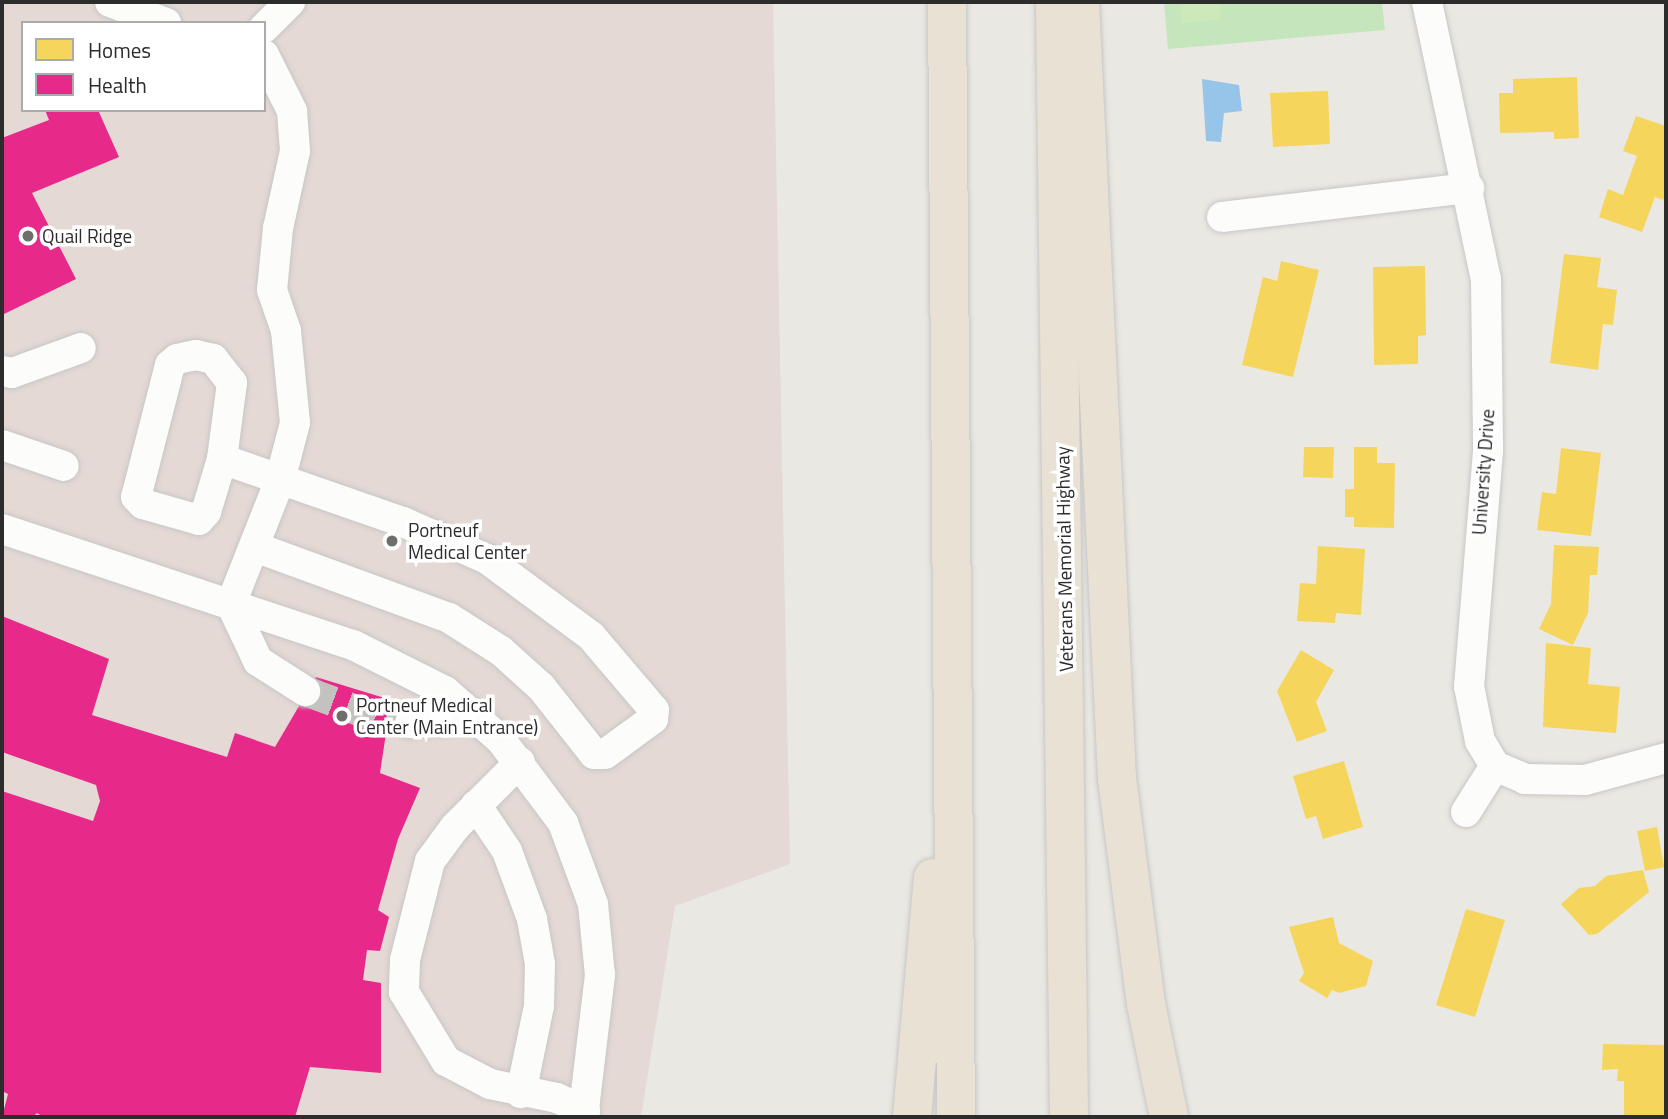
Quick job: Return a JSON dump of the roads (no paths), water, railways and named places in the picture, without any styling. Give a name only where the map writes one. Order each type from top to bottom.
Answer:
[{"type":"highway","points":[[947,2],[956,706],[956,1117]]},
{"type":"highway","name":"Veterans Memorial Highway","points":[[1055,2],[1069,1117]]},
{"type":"highway","points":[[1080,2],[1117,778],[1146,1004],[1169,1117]]},
{"type":"highway","points":[[912,1117],[931,890],[956,706]]},
{"type":"street","points":[[110,2],[161,21]]},
{"type":"street","points":[[266,26],[290,2]]},
{"type":"street","name":"University Drive","points":[[1427,2],[1469,188],[1486,279],[1488,451],[1469,686],[1480,741],[1495,766]]},
{"type":"street","points":[[266,59],[292,111],[295,151],[278,228],[272,290],[286,331],[296,397],[295,423],[280,480],[231,604],[258,661],[304,691]]},
{"type":"street","points":[[1222,217],[1469,188]]},
{"type":"street","points":[[2,371],[12,373],[80,348]]},
{"type":"street","points":[[196,355],[213,359],[232,383],[222,459],[206,512],[199,520],[143,504],[136,496],[170,365],[177,359],[196,355]]},
{"type":"street","points":[[2,445],[64,466]]},
{"type":"street","points":[[222,459],[403,522],[487,559],[591,636],[654,710],[653,719],[605,754],[594,754],[541,687],[501,651],[449,618],[254,547]]},
{"type":"street","points":[[2,529],[354,645],[407,668],[477,717],[520,762],[563,823],[593,904],[600,975],[584,1114],[557,1098],[522,1093],[490,1084],[446,1061],[404,992],[405,960],[430,861],[477,805],[520,762]]},
{"type":"street","points":[[411,723],[477,717]]},
{"type":"street","points":[[1466,812],[1495,766],[1525,779],[1585,780],[1666,758]]},
{"type":"street","points":[[477,805],[507,851],[532,919],[540,964],[539,1006],[522,1093]]},
{"type":"water","points":[[1202,79],[1239,85],[1242,111],[1224,113],[1221,142],[1206,141]]},
{"type":"tunnel","points":[[305,691],[386,721],[410,723]]},
{"type":"place","name":"Quail Ridge","points":[[28,236]]},
{"type":"place","name":"Portneuf Medical Center","points":[[392,541]]},
{"type":"place","name":"Portneuf Medical Center (Main Entrance)","points":[[342,716]]}]
